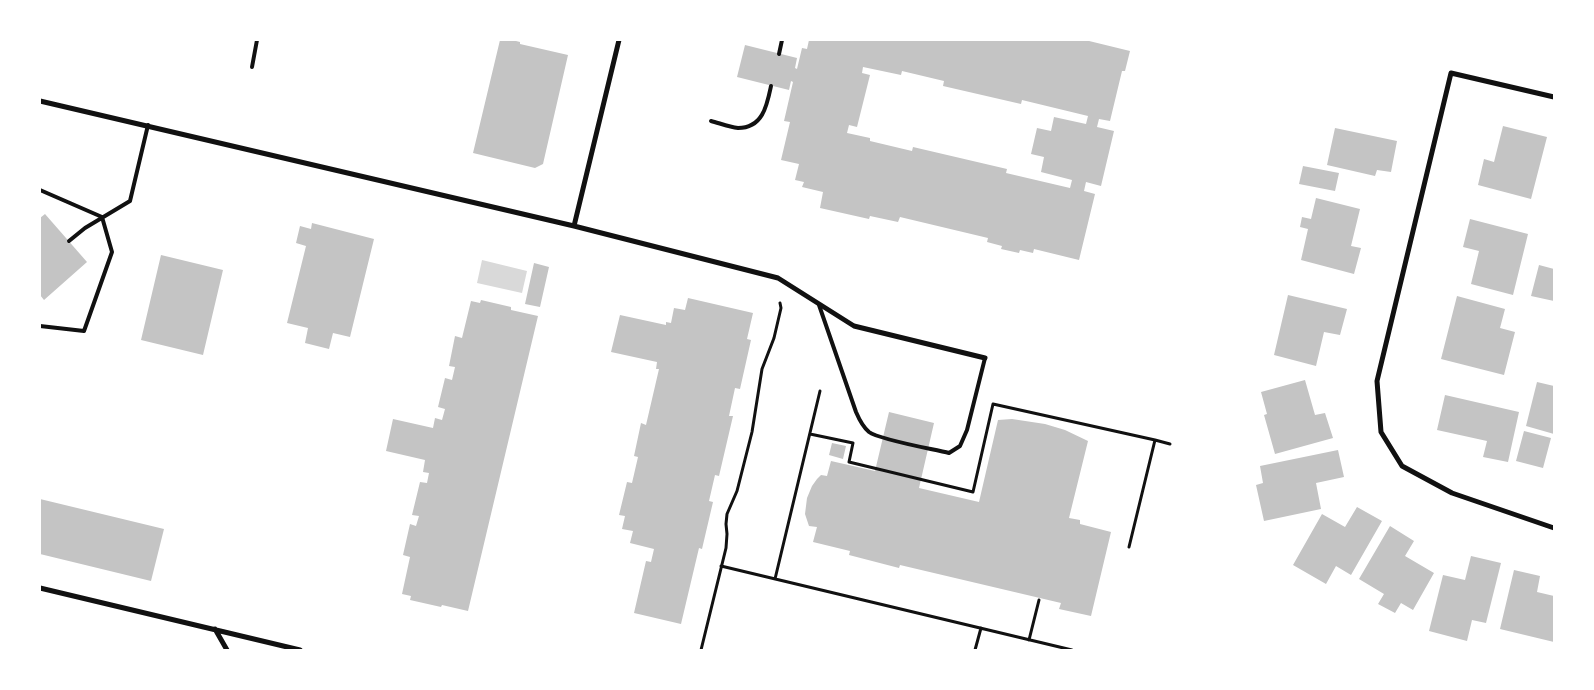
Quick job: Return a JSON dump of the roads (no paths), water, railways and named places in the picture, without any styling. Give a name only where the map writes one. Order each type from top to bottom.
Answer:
[{"type":"street","points":[[574,226],[619,40]]},
{"type":"street","points":[[1554,97],[1451,73],[1377,381],[1381,432],[1402,466],[1452,493],[1554,528]]},
{"type":"street","points":[[40,101],[574,226],[778,278],[854,326],[985,358]]},
{"type":"street","points":[[40,588],[300,650]]},
{"type":"street","points":[[215,629],[227,650]]},
{"type":"lane","points":[[252,67],[256,40]]},
{"type":"lane","points":[[779,54],[782,40]]},
{"type":"lane","points":[[711,121],[738,128],[755,122],[761,118],[766,110],[771,86]]},
{"type":"lane","points":[[69,241],[130,201],[148,125]]},
{"type":"lane","points":[[40,190],[102,218],[112,252],[84,331],[40,326]]},
{"type":"lane","points":[[819,304],[856,412],[870,432],[882,437],[949,453],[960,446],[967,430],[985,358]]}]
